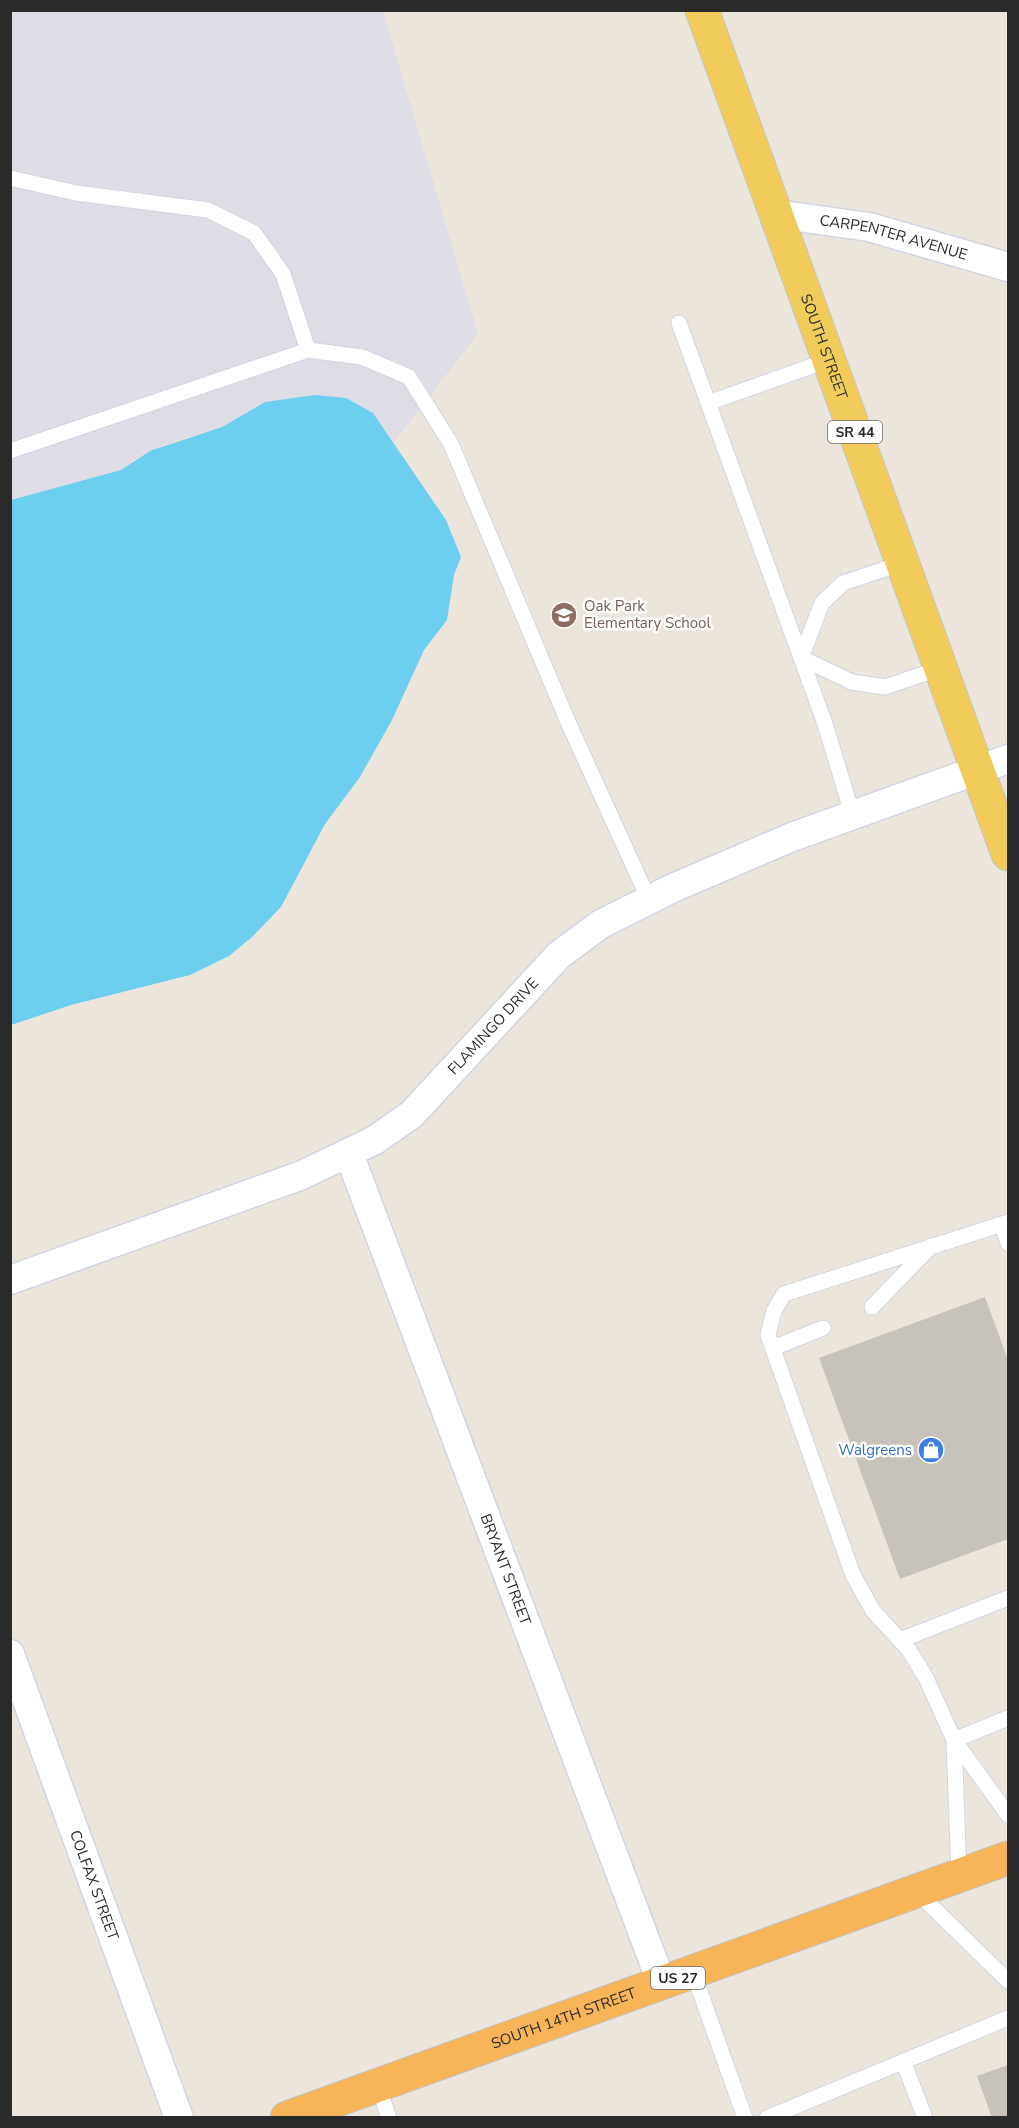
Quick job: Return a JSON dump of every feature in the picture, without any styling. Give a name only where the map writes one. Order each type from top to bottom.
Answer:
[{"type":"highway","name":"SOUTH 14TH STREET","points":[[292,2117],[1008,1858]]},
{"type":"main road","name":"SOUTH STREET","points":[[702,10],[1008,854]]},
{"type":"street","name":"CARPENTER AVENUE","points":[[776,214],[869,227],[1008,267]]},
{"type":"street","name":"FLAMINGO DRIVE","points":[[10,1280],[302,1175],[349,1154],[412,1114],[559,954],[601,924],[649,900],[792,837],[979,772],[1008,759]]},
{"type":"street","name":"BRYANT STREET","points":[[349,1154],[662,1984]]},
{"type":"street","name":"COLFAX STREET","points":[[10,1654],[179,2118]]},
{"type":"lane","points":[[10,178],[76,193],[208,210],[254,232],[283,274],[308,350]]},
{"type":"lane","points":[[679,323],[824,721],[853,816]]},
{"type":"lane","points":[[10,451],[308,350],[362,357],[409,377],[451,444],[568,722],[649,900]]},
{"type":"lane","points":[[708,403],[829,360]]},
{"type":"lane","points":[[801,658],[822,603],[843,583],[903,563]]},
{"type":"lane","points":[[801,658],[852,682],[885,687],[941,668]]},
{"type":"lane","points":[[1008,1244],[1005,1223],[933,1244],[784,1294],[774,1311],[768,1335],[852,1575],[873,1611],[900,1640],[926,1678],[954,1740],[1008,1815]]},
{"type":"lane","points":[[872,1307],[933,1244]]},
{"type":"lane","points":[[773,1348],[823,1328]]},
{"type":"lane","points":[[900,1640],[1008,1598]]},
{"type":"lane","points":[[954,1740],[1008,1718]]},
{"type":"lane","points":[[954,1740],[959,1876]]},
{"type":"lane","points":[[916,1891],[1008,1981]]},
{"type":"lane","points":[[693,1972],[745,2118]]},
{"type":"lane","points":[[767,2118],[1008,2018]]},
{"type":"lane","points":[[903,2061],[925,2118]]},
{"type":"lane","points":[[378,2085],[389,2118]]},
{"type":"shaded area","points":[[11,11],[383,11],[478,334],[394,442],[373,413],[265,402],[222,427],[175,441],[135,459],[121,470],[11,500]]},
{"type":"water","points":[[315,395],[346,398],[373,413],[446,520],[461,557],[454,575],[447,620],[424,650],[392,720],[360,777],[325,824],[281,907],[252,937],[229,956],[190,975],[71,1005],[11,1025],[11,500],[121,470],[150,451],[222,427],[265,402]]},
{"type":"building","name":"Walgreens","points":[[985,1297],[1008,1360],[1008,1539],[900,1579],[819,1358]]},
{"type":"building","points":[[1008,2065],[1008,2118],[992,2118],[977,2076]]},
{"type":"place","name":"Oak Park Elementary School","points":[[564,615]]},
{"type":"place","name":"Walgreens","points":[[931,1450]]}]
